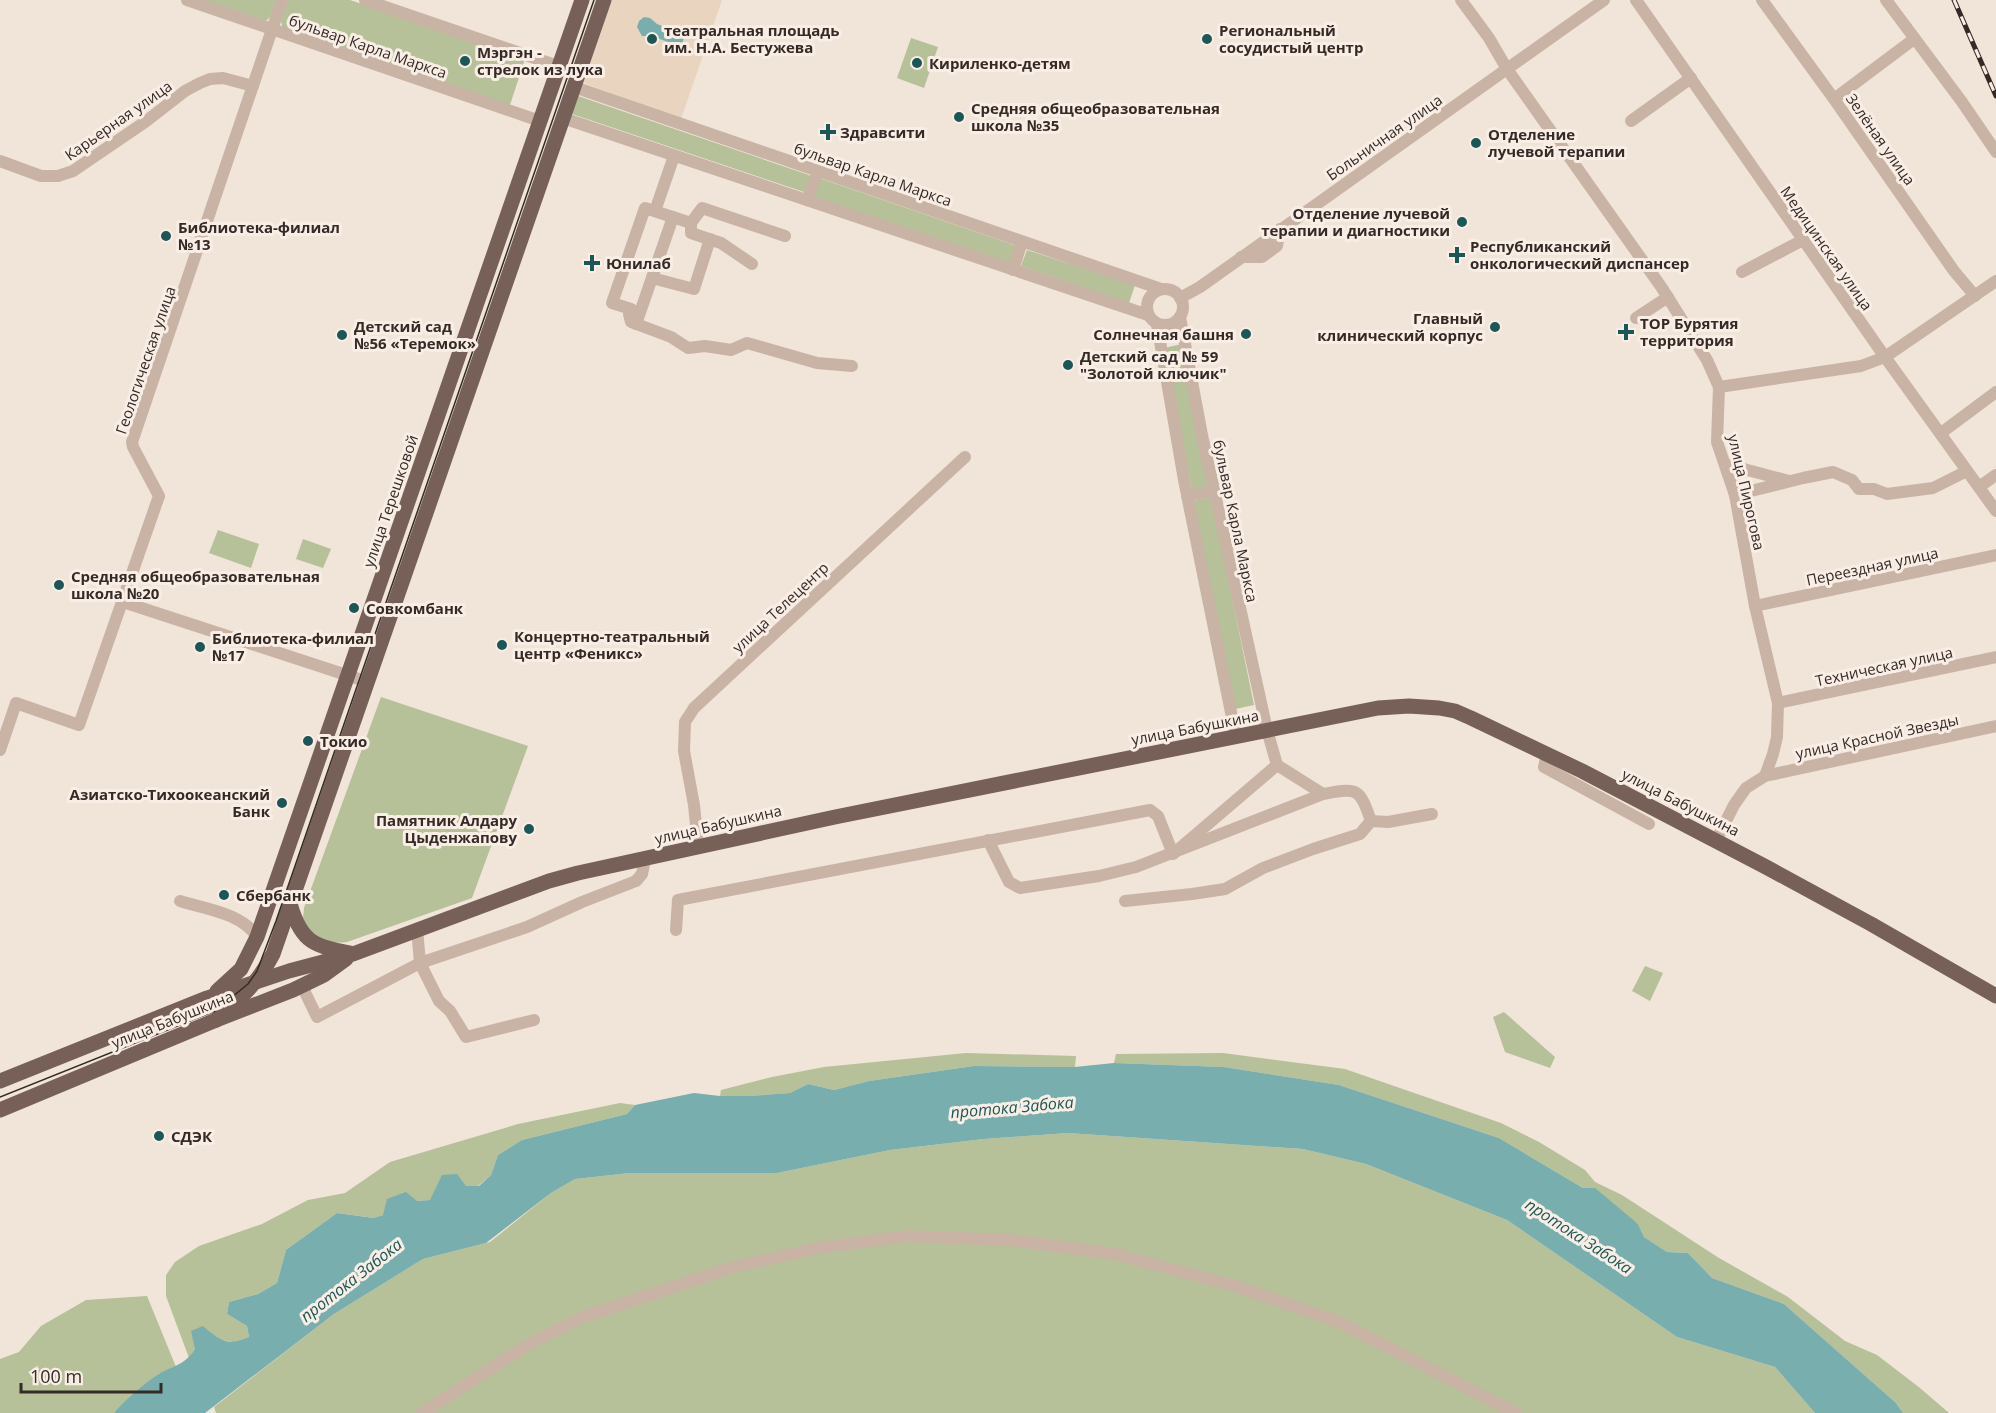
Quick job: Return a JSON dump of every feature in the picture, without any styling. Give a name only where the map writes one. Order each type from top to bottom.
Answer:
[{"type":"main road","name":"улица Терешковой","points":[[207,998],[236,975],[258,935],[582,0]]},
{"type":"main road","points":[[216,1020],[240,1000],[257,981],[273,954],[291,907],[604,0]]},
{"type":"main road","name":"улица Бабушкина","points":[[0,1081],[207,998],[289,971],[353,954],[549,881],[578,873],[698,846],[1267,730],[1378,708],[1408,706],[1455,711],[1547,754],[1871,924],[1996,996]]},
{"type":"main road","points":[[291,907],[300,931],[309,940],[328,949],[353,954]]},
{"type":"main road","points":[[258,935],[302,986]]},
{"type":"main road","name":"улица Бабушкина","points":[[0,1110],[302,986],[324,975],[353,954]]},
{"type":"street","name":"бульвар Карла Маркса","points":[[188,0],[540,121]]},
{"type":"street","name":"Геологическая улица","points":[[0,750],[16,703],[79,724],[159,495],[132,442],[282,0]]},
{"type":"street","points":[[365,0],[558,66]]},
{"type":"street","name":"улица Пирогова","points":[[1461,0],[1668,297],[1707,360],[1719,387],[1717,442],[1735,495],[1755,606],[1778,704],[1777,737],[1765,776]]},
{"type":"street","name":"Больничная улица","points":[[1180,298],[1200,287],[1241,257],[1262,257],[1277,246],[1280,229],[1604,0]]},
{"type":"street","name":"Медицинская улица","points":[[1636,0],[1885,357],[1996,511]]},
{"type":"street","name":"Зелёная улица","points":[[1762,0],[1954,271],[1975,296]]},
{"type":"street","points":[[1886,0],[1996,152]]},
{"type":"street","points":[[1834,99],[1914,39]]},
{"type":"street","name":"Карьерная улица","points":[[0,161],[41,176],[58,176],[73,171],[145,122],[185,91],[200,83],[223,78],[253,86]]},
{"type":"street","points":[[1631,121],[1691,78]]},
{"type":"street","name":"бульвар Карла Маркса","points":[[574,87],[1161,290]]},
{"type":"street","points":[[563,118],[1013,270],[1153,319],[1162,325],[1172,324],[1180,317],[1183,308],[1180,298],[1172,291],[1161,290],[1149,298],[1147,309],[1153,319],[1236,737]]},
{"type":"street","points":[[655,212],[674,156]]},
{"type":"street","points":[[807,200],[818,171]]},
{"type":"street","points":[[636,310],[612,303],[645,208],[692,223]]},
{"type":"street","points":[[752,264],[721,243],[691,232],[692,223],[702,208],[785,236]]},
{"type":"street","points":[[673,217],[652,278],[636,310],[629,314],[631,322],[671,337],[688,348],[705,346],[731,350],[747,343],[817,363],[852,366]]},
{"type":"street","points":[[652,278],[694,289],[710,239]]},
{"type":"street","points":[[1742,272],[1803,240]]},
{"type":"street","points":[[1013,270],[1022,242]]},
{"type":"street","points":[[1719,387],[1861,366],[1885,357],[1996,281]]},
{"type":"street","points":[[1636,318],[1668,297]]},
{"type":"street","name":"бульвар Карла Маркса","points":[[1180,317],[1202,435],[1267,730],[1277,765]]},
{"type":"street","points":[[1941,433],[1996,392]]},
{"type":"street","name":"улица Телецентр","points":[[698,846],[694,805],[684,752],[685,722],[694,708],[965,457]]},
{"type":"street","points":[[1725,464],[1790,481]]},
{"type":"street","points":[[1735,495],[1833,472],[1852,480],[1859,489],[1874,489],[1887,494],[1933,488],[1967,471]]},
{"type":"street","points":[[1979,487],[1996,475]]},
{"type":"street","points":[[1187,496],[1215,490]]},
{"type":"street","name":"Переездная улица","points":[[1755,606],[1996,555]]},
{"type":"street","points":[[123,602],[368,682]]},
{"type":"street","name":"Техническая улица","points":[[1778,704],[1996,657]]},
{"type":"street","name":"улица Красной Звезды","points":[[1765,776],[1996,726]]},
{"type":"street","points":[[1547,754],[1544,767],[1649,824]]},
{"type":"street","points":[[1173,854],[1277,765],[1323,794]]},
{"type":"street","points":[[1716,841],[1734,805],[1746,788],[1765,776]]},
{"type":"street","points":[[988,840],[1009,882],[1020,888],[1099,876],[1136,867],[1323,794],[1354,791],[1362,796],[1371,821]]},
{"type":"street","points":[[676,930],[678,900],[1150,810],[1158,816],[1173,854]]},
{"type":"street","points":[[1371,821],[1388,822],[1432,814]]},
{"type":"street","points":[[1125,900],[1225,889],[1263,868],[1360,834],[1371,821]]},
{"type":"street","points":[[302,986],[317,1017],[420,963],[527,927],[636,881],[642,874],[645,859]]},
{"type":"street","points":[[180,901],[239,920],[258,935]]},
{"type":"street","points":[[417,929],[420,963],[439,1001],[450,1011],[466,1037],[534,1020]]},
{"type":"street","points":[[422,1413],[529,1344],[583,1317],[733,1267],[818,1248],[907,1236],[1011,1240],[1115,1254],[1235,1286],[1339,1322],[1516,1413]]},
{"type":"green space","points":[[203,0],[276,0],[270,17],[266,21]]},
{"type":"green space","points":[[288,0],[350,0],[525,59],[510,105],[284,28],[281,21]]},
{"type":"green space","name":"Кириленко-детям","points":[[911,38],[938,47],[924,88],[897,78]]},
{"type":"green space","points":[[578,96],[810,177],[804,192],[572,114]]},
{"type":"green space","points":[[822,179],[1014,245],[1010,263],[816,198],[814,196]]},
{"type":"green space","points":[[1027,250],[1135,285],[1129,303],[1021,266]]},
{"type":"green space","points":[[1182,344],[1209,484],[1207,488],[1192,490],[1164,348]]},
{"type":"green space","points":[[1209,498],[1212,500],[1254,705],[1235,709],[1193,501]]},
{"type":"green space","points":[[218,530],[259,544],[251,568],[209,553]]},
{"type":"green space","points":[[303,539],[331,549],[323,568],[296,559]]},
{"type":"green space","points":[[381,697],[528,746],[472,898],[347,942],[328,942],[311,934],[307,929],[303,920],[304,908]]},
{"type":"green space","points":[[1645,966],[1663,973],[1650,1001],[1632,991]]},
{"type":"green space","points":[[1504,1012],[1555,1057],[1550,1068],[1505,1052],[1493,1017]]},
{"type":"green space","points":[[966,1053],[1076,1056],[1075,1067],[974,1066],[869,1081],[834,1090],[808,1084],[790,1093],[720,1096],[721,1090],[824,1067]]},
{"type":"green space","points":[[1223,1053],[1345,1069],[1501,1123],[1539,1142],[1585,1170],[1595,1182],[1622,1195],[1719,1258],[1788,1297],[1845,1341],[1877,1355],[1949,1413],[1903,1413],[1896,1403],[1784,1304],[1712,1278],[1688,1253],[1667,1252],[1644,1237],[1638,1224],[1499,1138],[1339,1085],[1224,1067],[1114,1063],[1116,1054]]},
{"type":"green space","points":[[620,1103],[635,1105],[627,1114],[522,1140],[498,1155],[491,1175],[478,1186],[466,1186],[430,1200],[417,1201],[375,1218],[337,1213],[286,1250],[277,1283],[258,1294],[229,1302],[227,1314],[247,1326],[249,1337],[237,1343],[218,1339],[195,1349],[189,1358],[166,1296],[166,1275],[175,1262],[199,1246],[262,1224],[308,1200],[345,1193],[390,1162],[518,1124]]},
{"type":"green space","points":[[1068,1133],[1303,1149],[1366,1164],[1507,1220],[1677,1337],[1775,1367],[1815,1413],[216,1413],[214,1407],[334,1314],[423,1259],[490,1242],[551,1193],[575,1179],[630,1173],[777,1173],[890,1150],[984,1139]]},
{"type":"green space","points":[[147,1296],[176,1367],[158,1374],[114,1413],[0,1413],[0,1359],[19,1352],[41,1326],[86,1300]]},
{"type":"shaded area","name":"театральная площадь им. Н.А. Бестужева","points":[[609,0],[722,0],[681,119],[586,84],[582,79]]},
{"type":"water","points":[[644,17],[685,35],[681,47],[652,36],[642,36],[637,27],[639,21]]},
{"type":"water","name":"протока Забока","points":[[1114,1063],[1224,1067],[1339,1085],[1499,1138],[1583,1188],[1595,1188],[1638,1224],[1644,1237],[1667,1252],[1688,1253],[1712,1278],[1784,1304],[1896,1403],[1903,1413],[1815,1413],[1775,1367],[1677,1337],[1507,1220],[1366,1164],[1303,1149],[1068,1133],[984,1139],[890,1150],[777,1173],[630,1173],[575,1179],[551,1193],[486,1243],[423,1259],[334,1314],[205,1413],[114,1413],[152,1379],[191,1355],[195,1349],[191,1331],[203,1326],[214,1335],[229,1342],[249,1337],[247,1326],[227,1314],[229,1302],[258,1294],[277,1283],[286,1250],[337,1213],[374,1218],[383,1215],[387,1199],[406,1192],[417,1201],[430,1200],[442,1175],[457,1174],[466,1186],[479,1186],[491,1175],[498,1155],[522,1140],[627,1114],[635,1105],[694,1093],[749,1096],[790,1093],[808,1084],[834,1090],[869,1081],[974,1066],[1075,1067]]},
{"type":"tram line","points":[[0,1097],[215,1011],[248,984],[257,971],[594,0]]},
{"type":"railway","points":[[1954,0],[1996,96]]},
{"type":"place","name":"театральная площадь им. Н.А. Бестужева","points":[[652,39]]},
{"type":"place","name":"Региональный сосудистый центр","points":[[1207,39]]},
{"type":"place","name":"Мэргэн - стрелок из лука","points":[[465,61]]},
{"type":"place","name":"Кириленко-детям","points":[[917,63]]},
{"type":"place","name":"Средняя общеобразовательная школа №35","points":[[959,117]]},
{"type":"place","name":"Здравсити","points":[[828,132]]},
{"type":"place","name":"Отделение лучевой терапии","points":[[1476,143]]},
{"type":"place","name":"Отделение лучевой терапии и диагностики","points":[[1462,222]]},
{"type":"place","name":"Библиотека-филиал №13","points":[[166,236]]},
{"type":"place","name":"Республиканский онкологический диспансер","points":[[1457,255]]},
{"type":"place","name":"Юнилаб","points":[[592,263]]},
{"type":"place","name":"Главный клинический корпус","points":[[1495,327]]},
{"type":"place","name":"ТОР Бурятия территория","points":[[1626,332]]},
{"type":"place","name":"Солнечная башня","points":[[1246,334]]},
{"type":"place","name":"Детский сад №56 «Теремок»","points":[[342,335]]},
{"type":"place","name":"Детский сад № 59 \"Золотой ключик\"","points":[[1068,365]]},
{"type":"place","name":"Средняя общеобразовательная школа №20","points":[[59,585]]},
{"type":"place","name":"Совкомбанк","points":[[354,608]]},
{"type":"place","name":"Концертно-театральный центр «Феникс»","points":[[502,645]]},
{"type":"place","name":"Библиотека-филиал №17","points":[[200,647]]},
{"type":"place","name":"Токио","points":[[308,741]]},
{"type":"place","name":"Азиатско-Тихоокеанский Банк","points":[[282,803]]},
{"type":"place","name":"Памятник Алдару Цыденжапову","points":[[529,829]]},
{"type":"place","name":"Сбербанк","points":[[224,895]]},
{"type":"place","name":"СДЭК","points":[[159,1136]]}]
